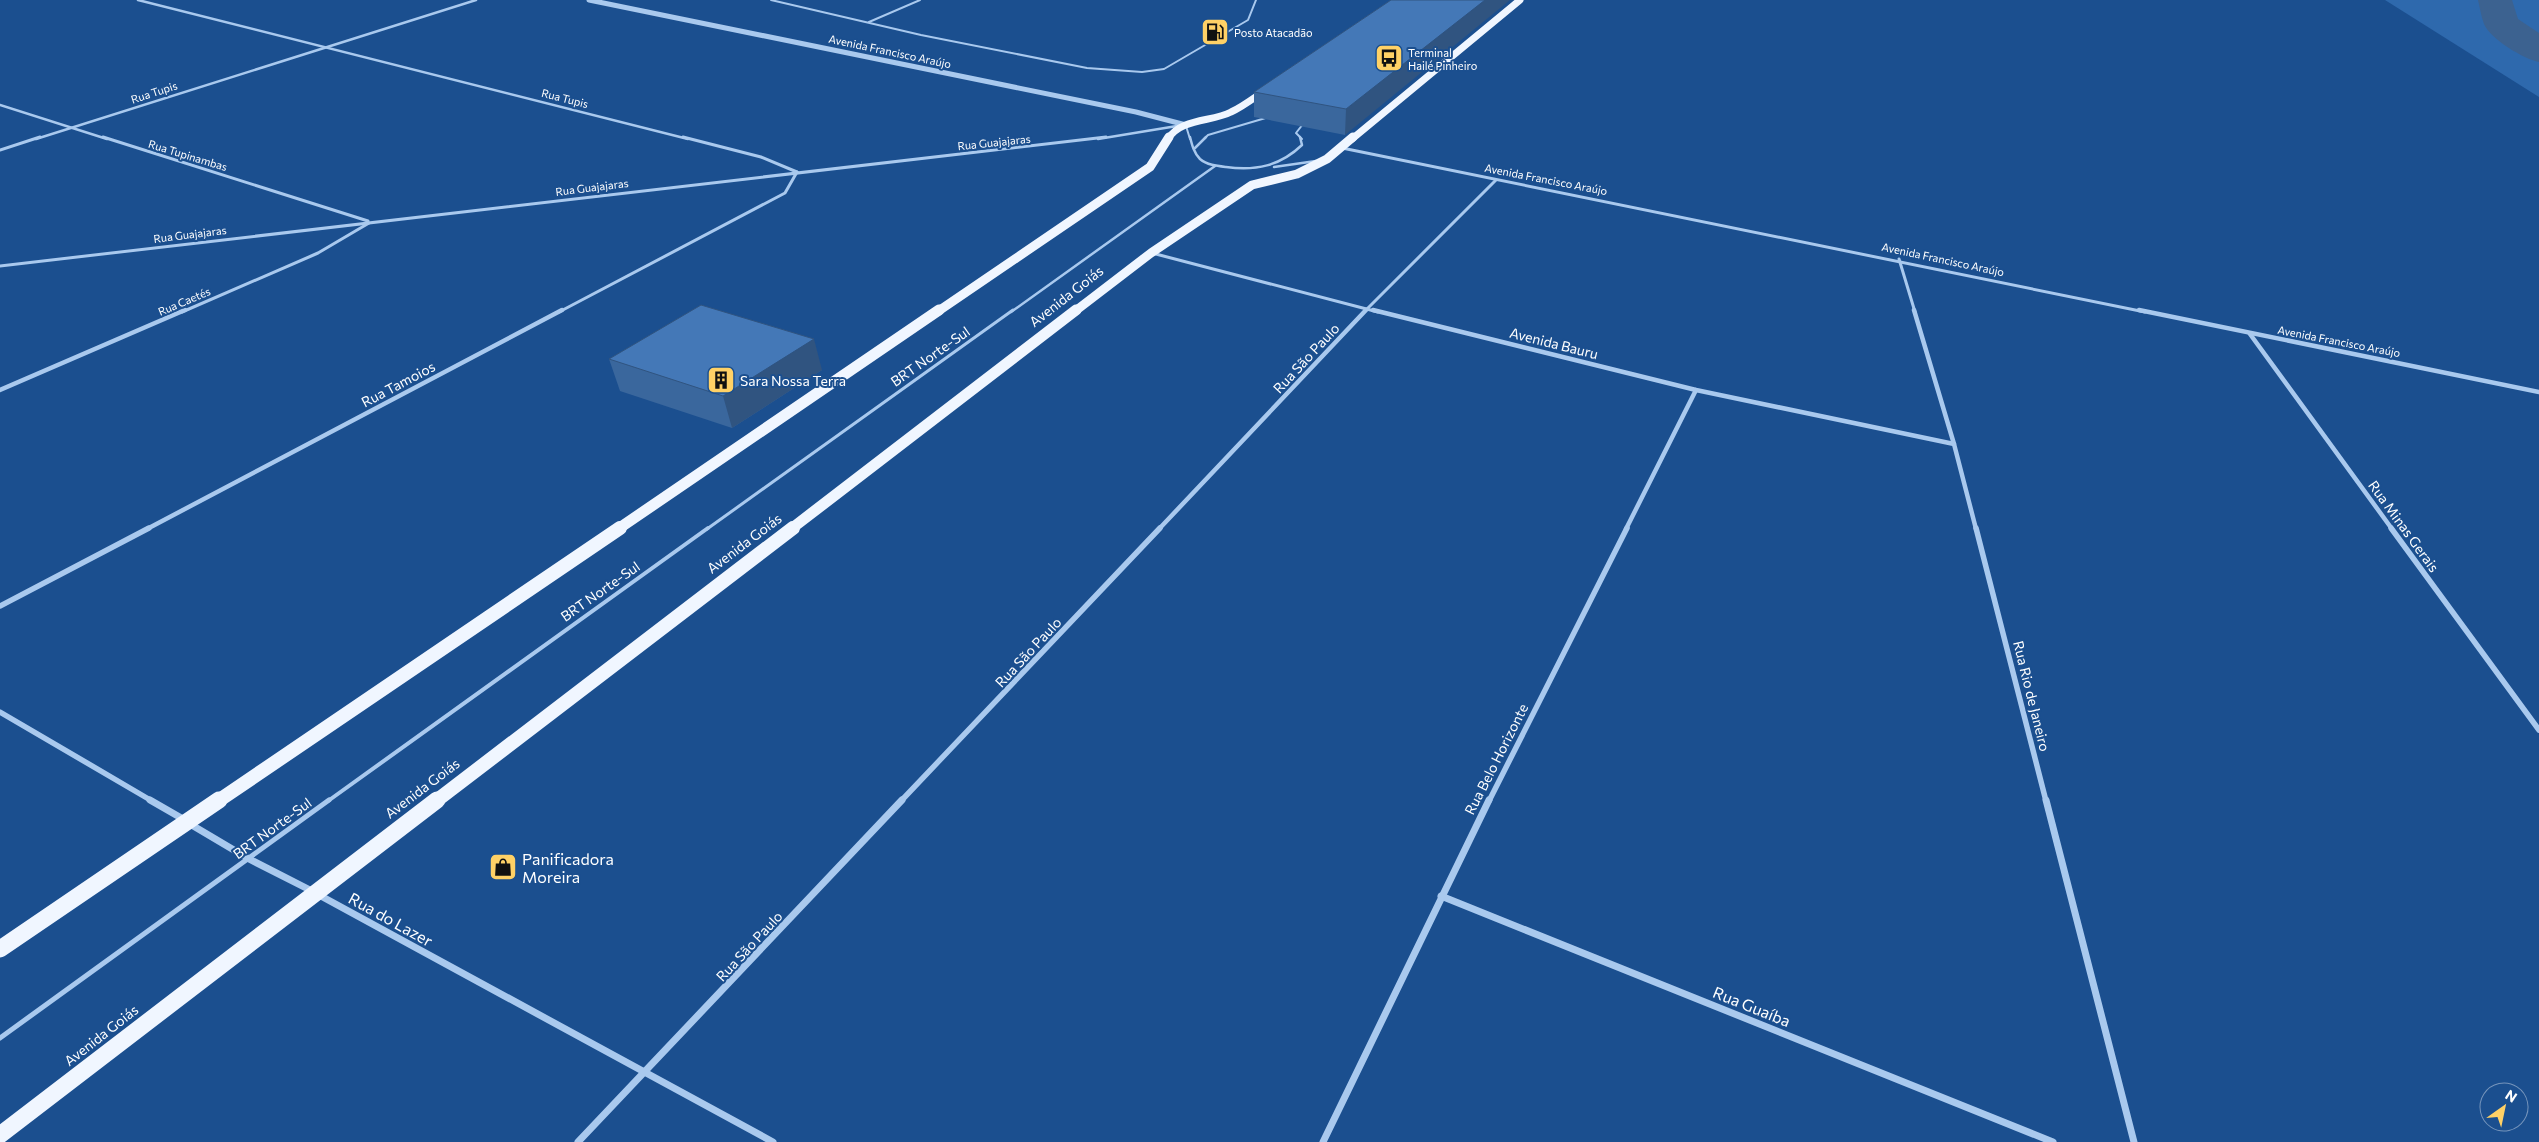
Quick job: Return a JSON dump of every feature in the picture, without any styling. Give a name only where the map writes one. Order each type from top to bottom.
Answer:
[{"type":"main road","name":"Avenida Goiás","points":[[0,1135],[1151,253],[1252,185],[1297,174],[1327,159],[1520,0]]},
{"type":"main road","points":[[0,949],[1150,167],[1171,134],[1186,125],[1230,113],[1273,84]]},
{"type":"street","name":"Rua Tupis","points":[[138,0],[761,156],[798,172]]},
{"type":"street","name":"Rua Tupis","points":[[72,128],[476,0]]},
{"type":"street","name":"Avenida Francisco Araújo","points":[[589,0],[1136,112],[1186,125]]},
{"type":"street","name":"Rua Tupinambas","points":[[0,104],[371,222]]},
{"type":"street","name":"Rua Guajajaras","points":[[0,266],[798,172],[1089,140],[1186,125]]},
{"type":"street","points":[[0,150],[72,128]]},
{"type":"street","name":"Avenida Francisco Araújo","points":[[1342,148],[1899,259],[2250,334],[2539,392]]},
{"type":"street","name":"Rua Tamoios","points":[[0,606],[785,193],[798,172]]},
{"type":"street","name":"Rua São Paulo","points":[[578,1142],[1368,309],[1496,180]]},
{"type":"street","name":"Rua Caetés","points":[[0,390],[318,253],[371,222]]},
{"type":"street","name":"Avenida Bauru","points":[[1151,253],[1696,390],[1954,444]]},
{"type":"street","name":"Rua Rio de Janeiro","points":[[1899,259],[1954,444],[2134,1142]]},
{"type":"street","name":"Rua Minas Gerais","points":[[2250,334],[2539,730]]},
{"type":"street","name":"Rua Belo Horizonte","points":[[1323,1142],[1442,896],[1696,390]]},
{"type":"street","name":"Rua do Lazer","points":[[0,712],[249,859],[315,892],[773,1142]]},
{"type":"street","name":"Rua Guaíba","points":[[1442,896],[2053,1142]]},
{"type":"lane","points":[[771,0],[1087,68],[1142,72],[1164,69],[1248,20],[1256,0]]},
{"type":"lane","points":[[867,22],[920,0]]},
{"type":"lane","points":[[1195,148],[1208,136],[1246,126],[1273,115]]},
{"type":"lane","points":[[1264,168],[1284,161],[1294,154],[1302,145],[1302,139],[1296,134],[1300,126],[1307,120]]},
{"type":"lane","points":[[1186,125],[1197,155],[1215,166],[1240,170],[1327,159]]},
{"type":"lane","name":"BRT Norte-Sul","points":[[0,1038],[416,736],[1215,166]]},
{"type":"shaded area","points":[[2385,0],[2539,0],[2539,97]]},
{"type":"building","points":[[1391,0],[1485,0],[1346,109],[1254,92]]},
{"type":"building","points":[[701,305],[814,339],[723,396],[609,359]]},
{"type":"waterway","points":[[2495,0],[2502,24],[2539,51]]},
{"type":"place","name":"Posto Atacadão","points":[[1215,32]]},
{"type":"place","name":"Terminal Hailé Pinheiro","points":[[1389,58]]},
{"type":"place","name":"Sara Nossa Terra","points":[[721,380]]},
{"type":"place","name":"Panificadora Moreira","points":[[503,867]]}]
